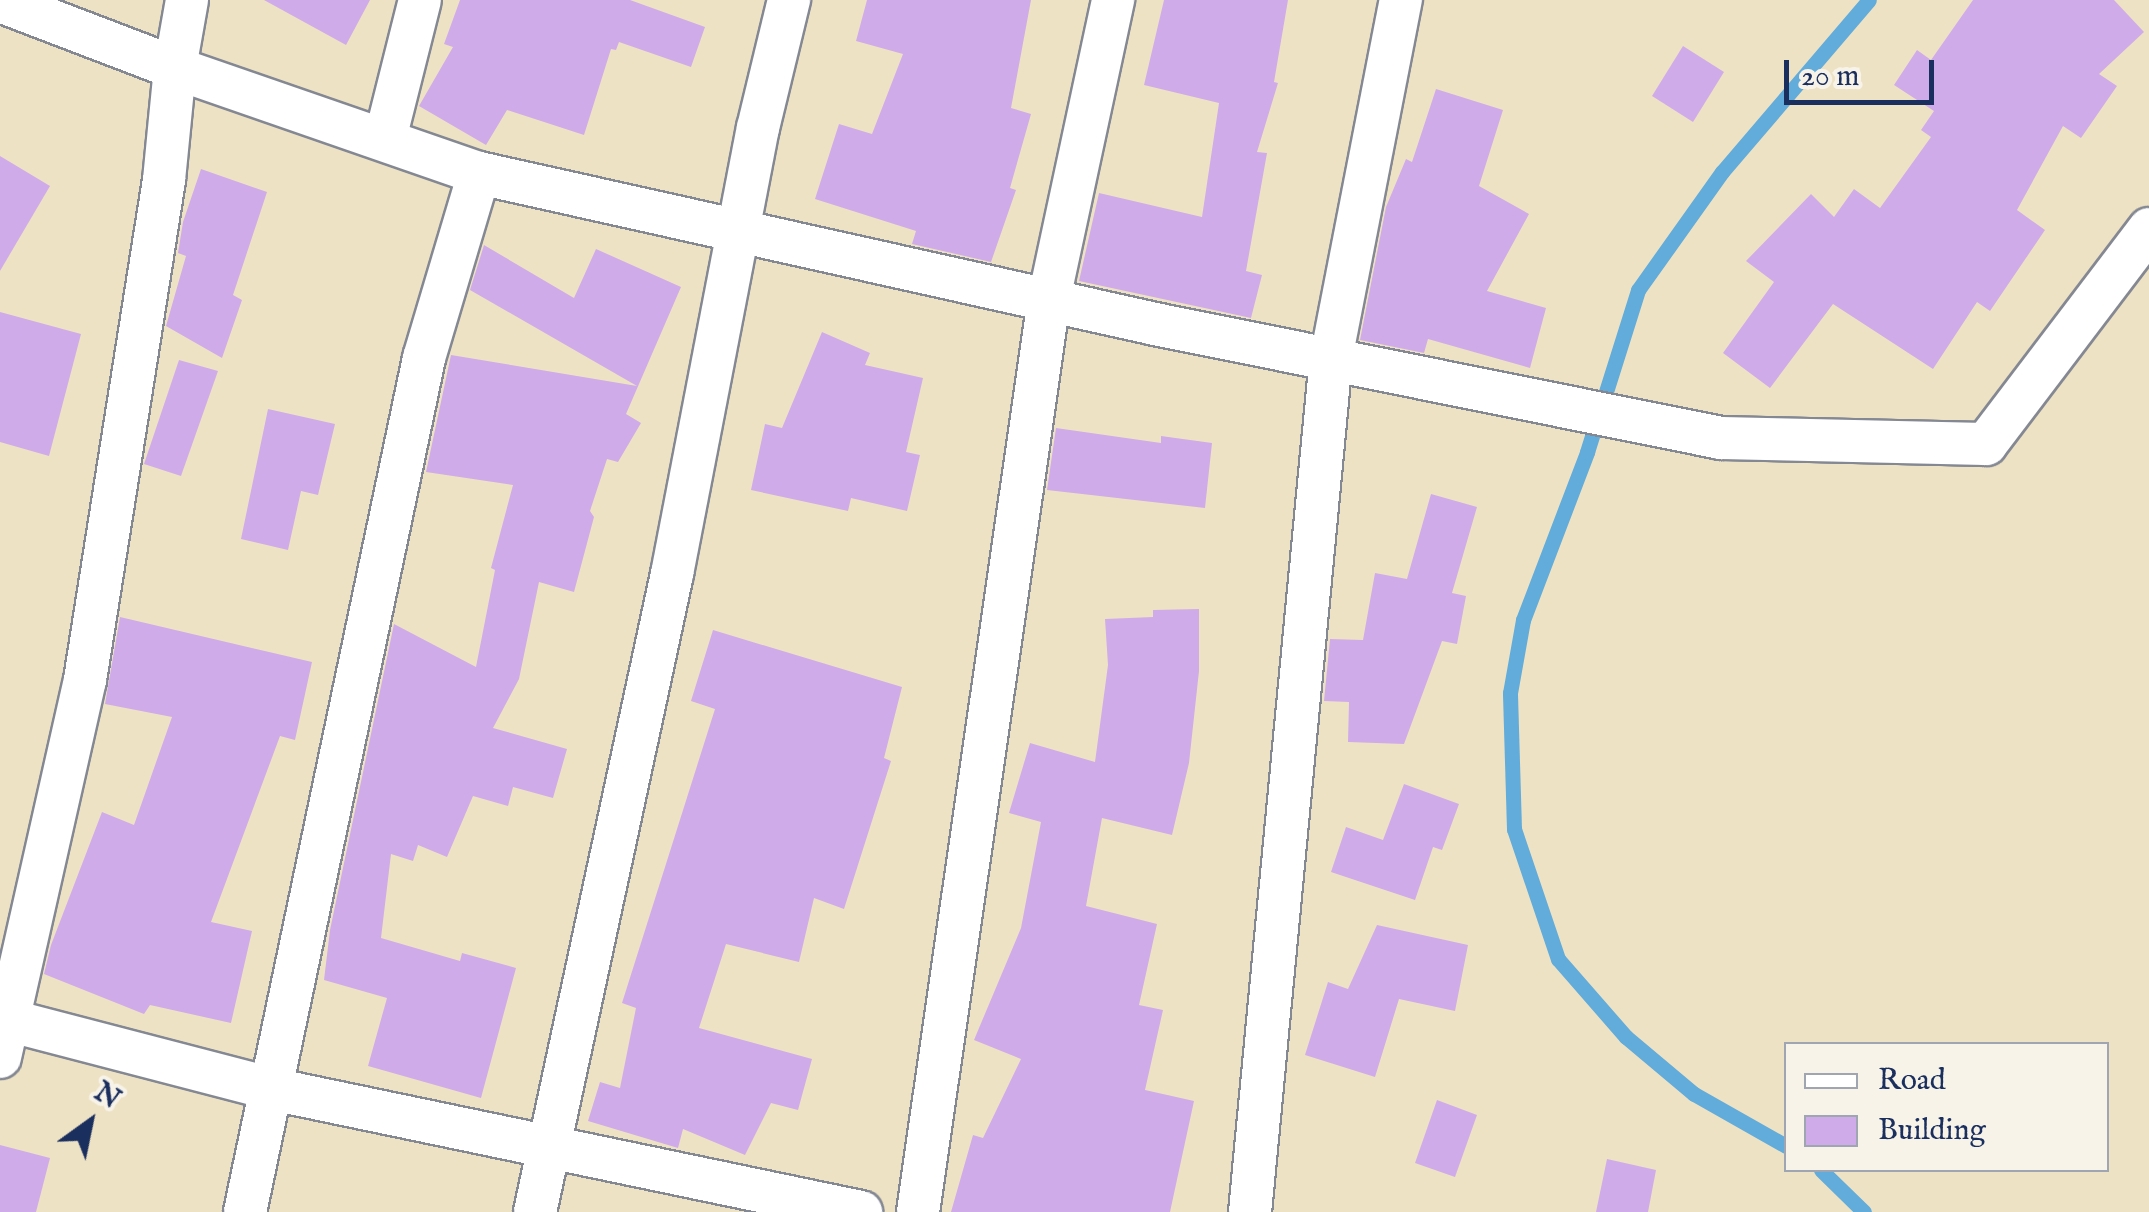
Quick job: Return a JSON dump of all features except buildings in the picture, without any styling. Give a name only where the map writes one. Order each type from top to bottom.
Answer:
[{"type":"street","points":[[187,0],[175,68],[164,180],[85,680],[3,1032],[861,1212]]},
{"type":"street","points":[[385,139],[420,0]]},
{"type":"street","points":[[535,1212],[672,574],[737,233],[789,0]]},
{"type":"street","points":[[918,1212],[1048,299],[1114,0]]},
{"type":"street","points":[[1250,1212],[1331,359],[1401,0]]},
{"type":"street","points":[[0,1],[175,68],[478,173],[737,233],[858,254],[1048,299],[1721,438],[1986,444],[2149,229]]},
{"type":"street","points":[[245,1212],[424,358],[478,173]]},
{"type":"waterway","points":[[1784,1145],[1694,1094],[1626,1037],[1558,959],[1514,829],[1510,693],[1523,620],[1587,452],[1638,290],[1722,172],[1869,0]]},
{"type":"waterway","points":[[1823,1172],[1864,1212]]}]
